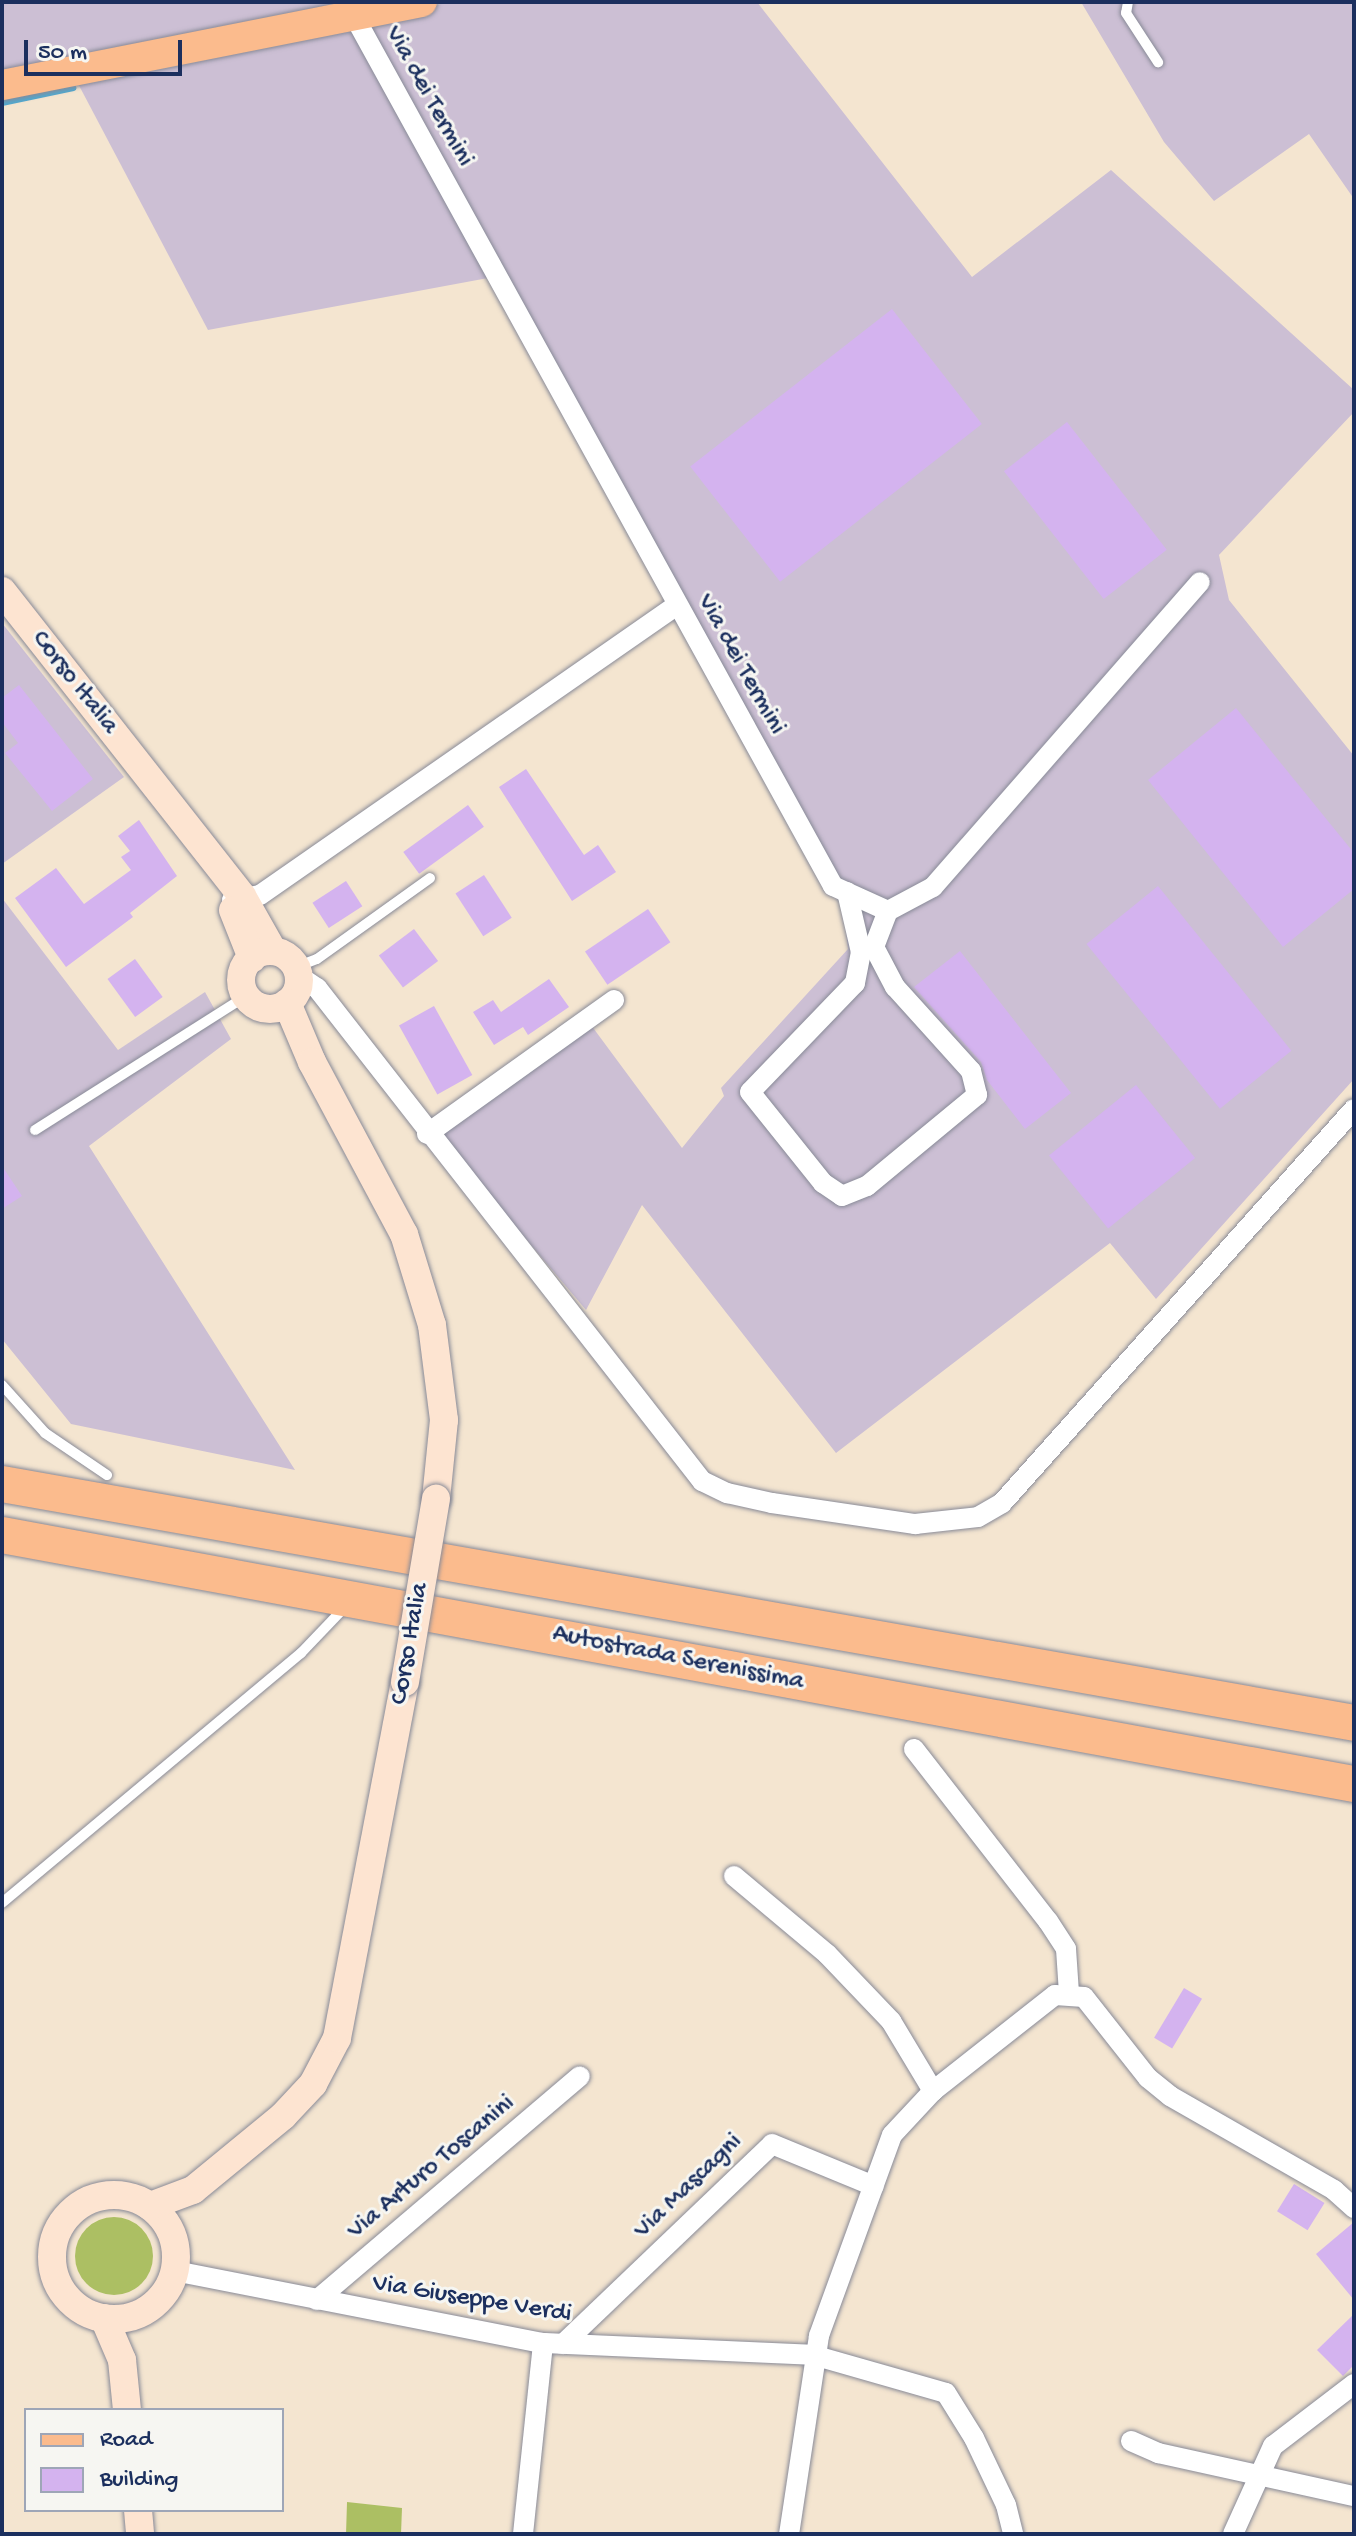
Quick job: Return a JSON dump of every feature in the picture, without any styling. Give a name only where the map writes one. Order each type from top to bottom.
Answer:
[{"type":"highway","name":"Autostrada Serenissima","points":[[2,1484],[1354,1723]]},
{"type":"highway","name":"Autostrada Serenissima","points":[[2,1535],[1354,1784]]},
{"type":"main road","points":[[2,85],[422,2]]},
{"type":"street","name":"Via dei Termini","points":[[354,16],[833,886],[888,911]]},
{"type":"street","points":[[847,892],[861,952],[855,983],[750,1092],[823,1183],[842,1196],[867,1186],[977,1095],[971,1071],[895,987],[874,947],[888,911],[933,887],[1200,582]]},
{"type":"street","name":"Corso Italia","points":[[2,591],[147,774],[280,963]]},
{"type":"street","points":[[236,899],[260,895],[677,605]]},
{"type":"street","points":[[280,963],[297,991],[268,1003],[242,980],[280,963]]},
{"type":"street","points":[[280,963],[317,988],[427,1134],[528,1255],[702,1481],[727,1493],[772,1503],[915,1524],[978,1517],[1002,1503],[1354,1109]]},
{"type":"street","points":[[427,1134],[614,1000]]},
{"type":"street","name":"Corso Italia","points":[[150,2206],[193,2190],[313,2084],[337,2038],[405,1682],[436,1499],[444,1420],[432,1325],[404,1234],[312,1062],[268,1003]]},
{"type":"street","points":[[914,1749],[1054,1930],[1070,1966],[1069,1993]]},
{"type":"street","points":[[734,1876],[827,1954],[891,2021],[933,2091]]},
{"type":"street","points":[[789,2534],[813,2355],[892,2135],[933,2091],[1038,2007],[1069,1993],[1084,1997],[1098,2010],[1148,2078],[1170,2096],[1334,2190],[1354,2208]]},
{"type":"street","name":"Via Arturo Toscanini","points":[[317,2300],[580,2076]]},
{"type":"street","name":"Via Mascagni","points":[[553,2344],[772,2144],[874,2186]]},
{"type":"street","name":"Corso Italia","points":[[171,2233],[193,2190]]},
{"type":"street","points":[[132,2197],[150,2206],[171,2233],[175,2271],[161,2297],[138,2314],[104,2318],[68,2300],[57,2283],[53,2243],[74,2209],[92,2199],[132,2197]]},
{"type":"street","name":"Via Giuseppe Verdi","points":[[175,2271],[553,2344],[813,2355],[946,2393],[974,2438],[1006,2505],[1013,2534]]},
{"type":"street","points":[[122,2360],[138,2314]]},
{"type":"street","points":[[104,2318],[122,2360],[127,2408]]},
{"type":"street","points":[[523,2534],[553,2344]]},
{"type":"street","points":[[1233,2534],[1273,2446],[1354,2384]]},
{"type":"street","points":[[1131,2441],[1158,2453],[1212,2461],[1258,2476],[1354,2496]]},
{"type":"street","points":[[138,2512],[140,2534]]},
{"type":"lane","points":[[1128,2],[1126,13],[1158,62]]},
{"type":"lane","points":[[280,963],[317,959],[430,878]]},
{"type":"lane","points":[[35,1130],[268,1003]]},
{"type":"lane","points":[[2,1385],[45,1433],[107,1475]]},
{"type":"lane","points":[[2,1903],[301,1653],[353,1598]]},
{"type":"shaded area","points":[[2,2],[378,2],[2,76]]},
{"type":"shaded area","points":[[451,2],[757,2],[972,277],[1111,170],[1354,390],[1354,412],[1219,555],[1229,600],[1354,756],[1354,1079],[1156,1299],[1110,1243],[836,1453],[642,1205],[586,1310],[438,1135],[591,1025],[682,1148],[724,1096],[721,1088],[848,949],[840,880],[365,19]]},
{"type":"shaded area","points":[[1081,2],[1354,2],[1354,199],[1309,134],[1214,201],[1164,142]]},
{"type":"shaded area","points":[[352,23],[488,278],[208,330],[74,76]]},
{"type":"shaded area","points":[[2,623],[124,777],[2,864]]},
{"type":"shaded area","points":[[2,898],[118,1050],[205,992],[231,1039],[89,1146],[295,1470],[71,1424],[2,1339]]},
{"type":"green space","points":[[114,2217],[129,2220],[141,2229],[150,2241],[153,2256],[150,2271],[141,2283],[129,2292],[114,2295],[99,2292],[87,2283],[78,2271],[75,2256],[78,2241],[87,2229],[99,2220]]},
{"type":"green space","points":[[347,2502],[402,2508],[401,2534],[346,2534]]},
{"type":"building","points":[[892,309],[982,424],[780,582],[690,467]]},
{"type":"building","points":[[1067,422],[1167,550],[1104,599],[1004,471]]},
{"type":"building","points":[[19,685],[93,779],[52,811],[5,753],[18,743],[2,722],[2,698]]},
{"type":"building","points":[[1236,708],[1354,853],[1354,889],[1283,947],[1148,780]]},
{"type":"building","points":[[526,769],[584,855],[598,845],[616,872],[572,901],[499,787]]},
{"type":"building","points":[[468,805],[484,827],[419,874],[403,852]]},
{"type":"building","points":[[139,820],[177,876],[130,913],[133,917],[66,967],[15,898],[56,868],[84,904],[131,870],[121,857],[130,851],[118,836]]},
{"type":"building","points":[[484,875],[512,918],[483,936],[455,894]]},
{"type":"building","points":[[346,881],[362,906],[329,928],[312,903]]},
{"type":"building","points":[[1158,886],[1291,1051],[1220,1109],[1087,944]]},
{"type":"building","points":[[648,909],[670,942],[607,985],[585,951]]},
{"type":"building","points":[[414,929],[438,961],[403,987],[379,955]]},
{"type":"building","points":[[960,951],[1071,1093],[1025,1129],[987,1080],[981,1062],[914,987]]},
{"type":"building","points":[[135,959],[163,997],[135,1017],[107,979]]},
{"type":"building","points":[[549,979],[569,1007],[528,1035],[523,1027],[494,1045],[473,1012],[493,1000],[501,1012]]},
{"type":"building","points":[[434,1006],[472,1075],[437,1094],[399,1025]]},
{"type":"building","points":[[1136,1085],[1195,1158],[1108,1229],[1049,1155]]},
{"type":"building","points":[[2,1166],[22,1196],[2,1209]]},
{"type":"building","points":[[1184,1988],[1202,1999],[1172,2049],[1154,2038]]},
{"type":"building","points":[[1294,2184],[1325,2203],[1308,2230],[1277,2211]]},
{"type":"building","points":[[1354,2222],[1354,2300],[1316,2254]]},
{"type":"building","points":[[1354,2314],[1354,2365],[1343,2376],[1317,2350]]},
{"type":"waterway","points":[[2,103],[73,88]]}]
